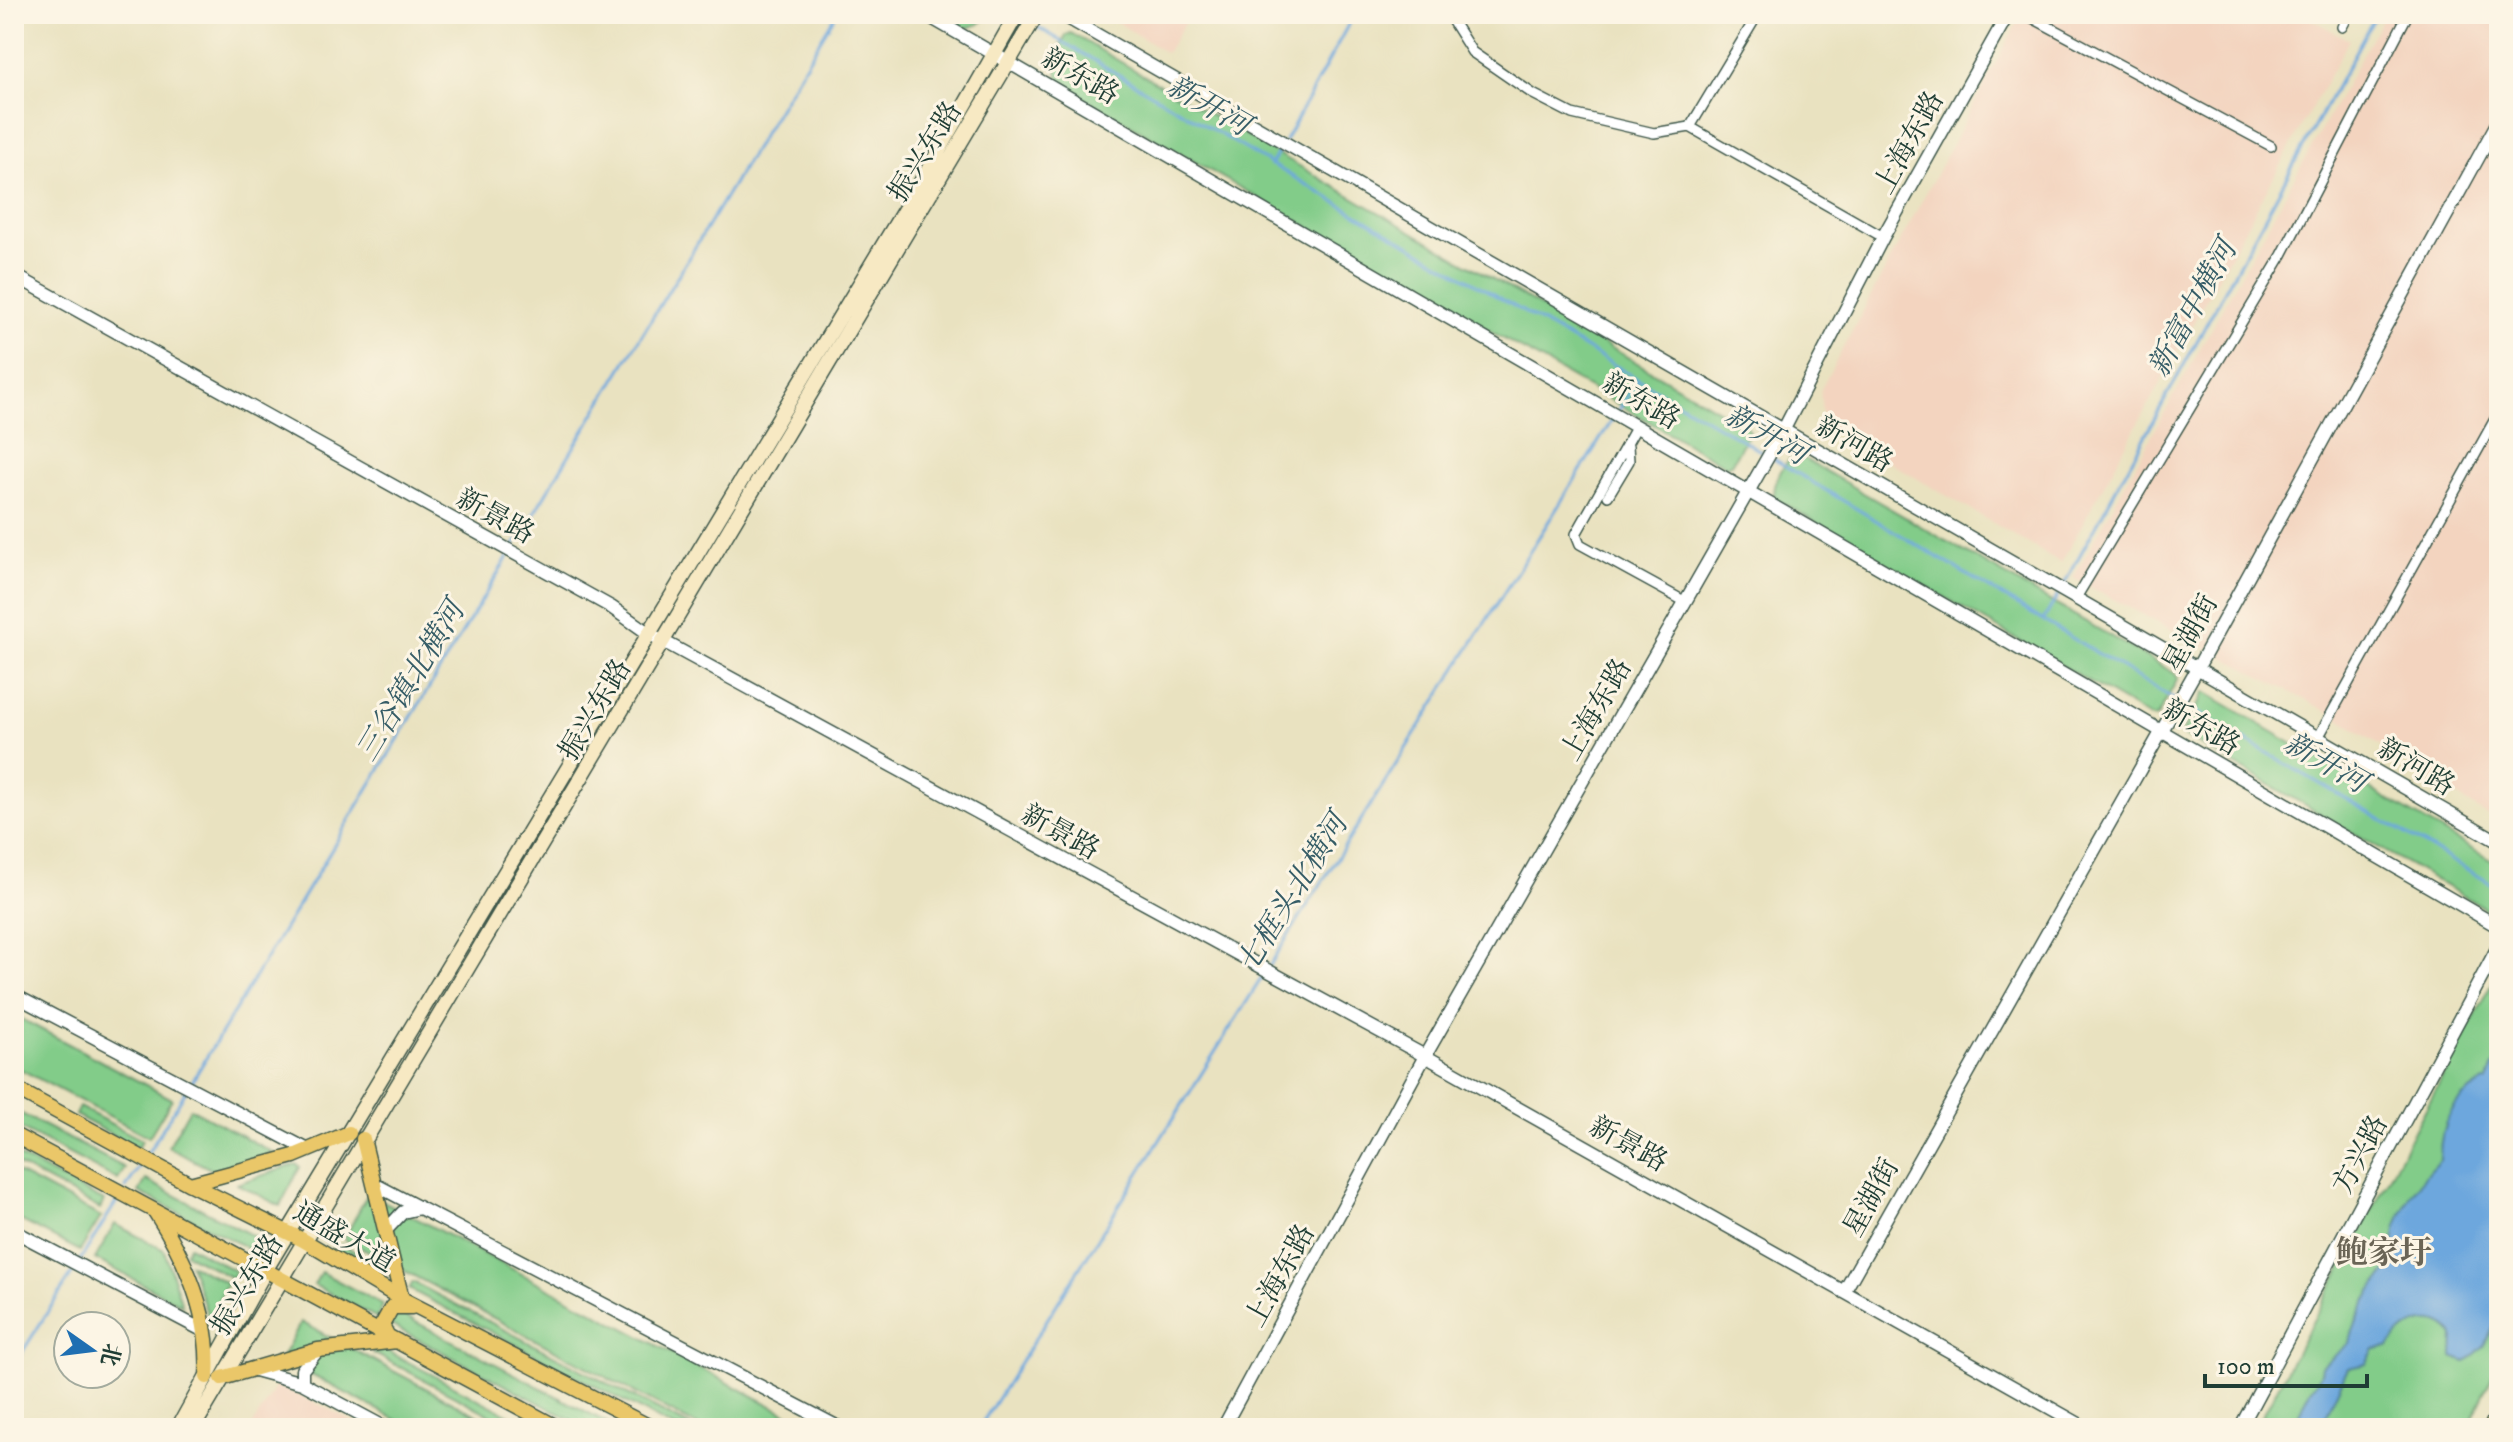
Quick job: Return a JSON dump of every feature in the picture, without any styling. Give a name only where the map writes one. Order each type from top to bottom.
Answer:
[{"type":"main road","name":"振兴东路","points":[[356,1136],[665,642],[934,182],[1037,14]]},
{"type":"main road","name":"振兴东路","points":[[193,1428],[266,1269],[296,1236],[356,1136],[648,633],[1015,18]]},
{"type":"main road","name":"通盛大道","points":[[14,1088],[190,1184],[296,1236],[420,1309],[652,1428]]},
{"type":"main road","points":[[14,1135],[558,1428]]},
{"type":"main road","points":[[190,1184],[232,1175],[356,1136],[376,1185],[402,1299]]},
{"type":"main road","points":[[154,1209],[183,1259],[215,1377],[318,1350],[392,1338]]},
{"type":"main road","name":"振兴东路","points":[[178,1428],[282,1277],[296,1236]]},
{"type":"main road","points":[[392,1338],[382,1325],[392,1307],[420,1309]]},
{"type":"main road","points":[[2491,1428],[2499,1410]]},
{"type":"street","name":"新东路","points":[[925,14],[2499,927]]},
{"type":"street","name":"新河路","points":[[1061,14],[2499,842]]},
{"type":"street","points":[[1448,14],[1472,52],[1533,94],[1572,114],[1654,133],[1690,127],[1883,237]]},
{"type":"street","points":[[1690,127],[1758,14]]},
{"type":"street","name":"上海东路","points":[[1223,1428],[1425,1056],[1784,429],[1883,237],[2008,14]]},
{"type":"street","points":[[2025,14],[2271,146]]},
{"type":"street","points":[[2342,27],[2349,14]]},
{"type":"street","points":[[2072,595],[2282,255],[2408,14]]},
{"type":"street","name":"星湖街","points":[[1844,1292],[2198,667],[2499,120]]},
{"type":"street","name":"新景路","points":[[14,275],[611,607],[648,633],[1425,1056],[2086,1428]]},
{"type":"street","points":[[2319,736],[2499,412]]},
{"type":"street","points":[[1634,424],[1628,442],[1576,534],[1580,544],[1684,601]]},
{"type":"street","points":[[1608,496],[1629,461],[1628,442]]},
{"type":"street","name":"方兴路","points":[[2240,1428],[2499,945]]},
{"type":"street","points":[[14,995],[308,1150]]},
{"type":"street","points":[[376,1185],[840,1428]]},
{"type":"street","points":[[387,1229],[403,1212],[420,1208]]},
{"type":"street","points":[[14,1231],[204,1331]]},
{"type":"street","points":[[302,1383],[302,1370],[318,1350]]},
{"type":"street","points":[[247,1368],[302,1383],[386,1428]]},
{"type":"shaded area","points":[[1104,14],[1190,14],[1166,53]]},
{"type":"shaded area","points":[[2022,14],[2302,14],[2349,40],[2061,563],[1823,423],[1820,391]]},
{"type":"shaded area","points":[[2385,14],[2499,14],[2499,823],[2332,714],[2073,578]]},
{"type":"shaded area","points":[[276,1386],[327,1408],[364,1428],[251,1428]]},
{"type":"green space","points":[[938,14],[990,14],[979,24],[964,29]]},
{"type":"green space","points":[[1071,33],[1747,427],[1749,433],[1731,464],[1726,466],[1059,84],[1055,56],[1066,35]]},
{"type":"green space","points":[[1796,454],[2174,673],[2178,678],[2157,717],[2152,718],[1774,498],[1780,473]]},
{"type":"green space","points":[[2205,692],[2499,865],[2499,912],[2495,914],[2181,734]]},
{"type":"green space","points":[[2499,971],[2499,1362],[2468,1428],[2256,1428]]},
{"type":"green space","points":[[14,1015],[172,1099],[149,1137],[14,1066]]},
{"type":"green space","points":[[79,1107],[142,1140],[138,1148],[75,1115]]},
{"type":"green space","points":[[190,1108],[274,1153],[216,1172],[168,1147]]},
{"type":"green space","points":[[14,1110],[125,1168],[118,1180],[14,1125]]},
{"type":"green space","points":[[14,1154],[104,1201],[100,1209],[14,1163]]},
{"type":"green space","points":[[296,1164],[300,1167],[280,1206],[237,1184]]},
{"type":"green space","points":[[14,1171],[101,1217],[80,1251],[14,1217]]},
{"type":"green space","points":[[146,1180],[257,1238],[251,1250],[139,1192]]},
{"type":"green space","points":[[368,1193],[814,1428],[702,1428],[344,1239]]},
{"type":"green space","points":[[115,1224],[164,1250],[182,1305],[95,1259]]},
{"type":"green space","points":[[341,1244],[386,1268],[383,1276],[337,1252]]},
{"type":"green space","points":[[189,1246],[235,1271],[232,1278],[185,1253]]},
{"type":"green space","points":[[190,1264],[227,1283],[209,1319]]},
{"type":"green space","points":[[321,1272],[383,1305],[377,1318],[314,1285]]},
{"type":"green space","points":[[413,1282],[693,1428],[675,1428],[409,1289]]},
{"type":"green space","points":[[395,1311],[617,1428],[587,1428],[389,1324]]},
{"type":"green space","points":[[301,1322],[501,1428],[412,1428],[281,1359]]},
{"type":"green space","points":[[376,1345],[533,1428],[515,1428],[373,1353]]},
{"type":"water","points":[[2499,1064],[2499,1316],[2485,1345],[2466,1362],[2453,1357],[2454,1335],[2446,1327],[2438,1323],[2420,1323],[2403,1332],[2389,1347],[2374,1349],[2366,1364],[2348,1368],[2320,1428],[2289,1428],[2319,1378],[2322,1366],[2350,1343],[2362,1309],[2396,1258],[2394,1245],[2400,1218],[2413,1192],[2440,1160],[2442,1134],[2451,1112],[2466,1094],[2488,1081],[2493,1066]]},
{"type":"waterway","name":"三谷镇北横河","points":[[513,548],[836,14]]},
{"type":"waterway","points":[[1285,141],[1354,14]]},
{"type":"waterway","name":"新富中横河","points":[[2063,586],[2376,14]]},
{"type":"waterway","name":"新开河","points":[[1034,25],[1766,454]]},
{"type":"waterway","points":[[1271,165],[1281,147]]},
{"type":"waterway","name":"七框头北横河","points":[[1617,413],[1638,379]]},
{"type":"waterway","name":"七框头北横河","points":[[1270,965],[1613,419]]},
{"type":"waterway","name":"新开河","points":[[1772,458],[2174,699]]},
{"type":"waterway","name":"三谷镇北横河","points":[[191,1083],[509,555]]},
{"type":"waterway","name":"新富中横河","points":[[2043,621],[2059,593]]},
{"type":"waterway","name":"新开河","points":[[2181,703],[2499,888]]},
{"type":"waterway","name":"七框头北横河","points":[[979,1428],[1266,971]]},
{"type":"waterway","name":"三谷镇北横河","points":[[147,1154],[187,1089]]},
{"type":"waterway","name":"三谷镇北横河","points":[[126,1188],[141,1164]]},
{"type":"waterway","name":"三谷镇北横河","points":[[79,1262],[119,1198]]},
{"type":"waterway","name":"三谷镇北横河","points":[[14,1365],[75,1269]]},
{"type":"district","name":"鲍家圩","points":[[2384,1252]]}]
